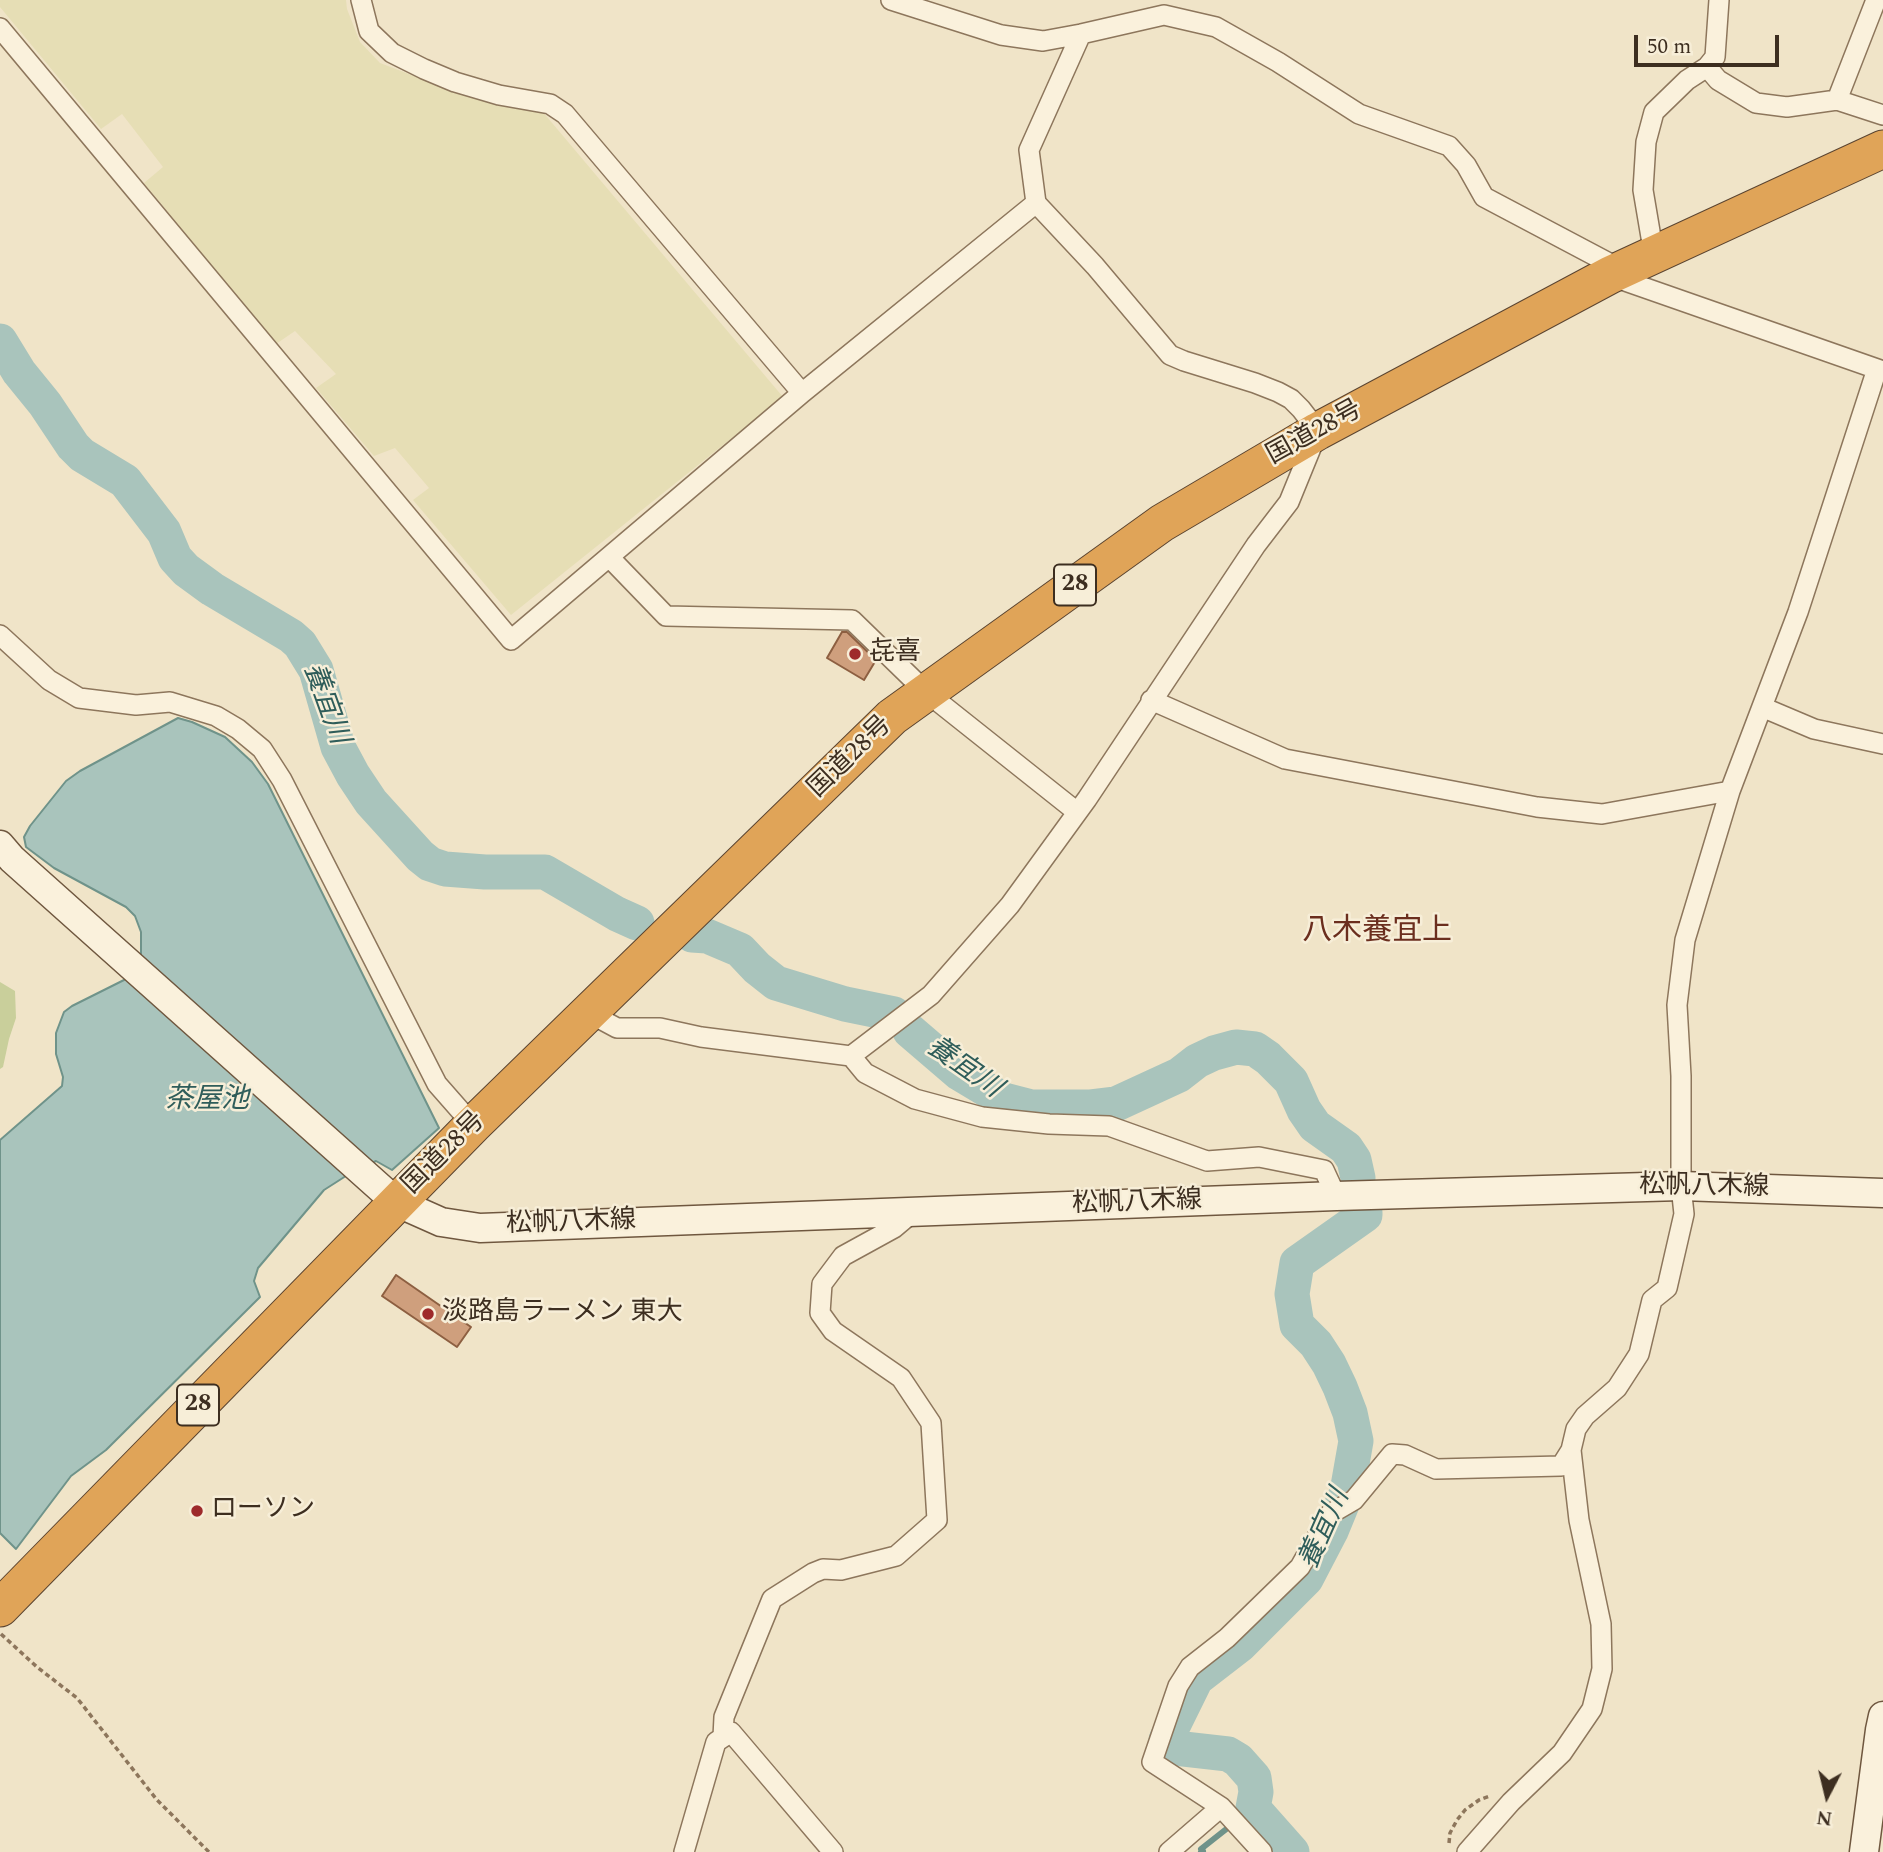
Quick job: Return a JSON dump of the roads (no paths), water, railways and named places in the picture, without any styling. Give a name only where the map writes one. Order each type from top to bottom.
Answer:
[{"type":"highway","name":"国道28号","points":[[0,1608],[473,1125],[892,717],[1162,523],[1318,431],[1629,267],[1883,149]]},
{"type":"main road","name":"松帆八木線","points":[[0,845],[127,963],[396,1202],[440,1222],[480,1228],[1681,1186],[1883,1193]]},
{"type":"main road","points":[[1864,1852],[1883,1717]]},
{"type":"street","points":[[361,0],[369,31],[392,53],[455,82],[499,95],[550,104],[565,114],[802,393]]},
{"type":"street","points":[[891,0],[1001,36],[1042,41],[1164,15],[1216,27],[1278,62],[1359,114],[1449,146],[1466,165],[1483,197],[1629,267],[1880,370],[1798,612],[1730,791],[1685,940],[1677,1005],[1684,1214],[1667,1287],[1652,1300],[1639,1354],[1617,1388],[1585,1416],[1576,1429],[1571,1450],[1579,1520],[1601,1624],[1602,1670],[1592,1709],[1562,1753],[1511,1802],[1467,1852]]},
{"type":"street","points":[[1629,267],[1643,190],[1646,142],[1654,112],[1686,80],[1707,67],[1715,57],[1719,0]]},
{"type":"street","points":[[1837,100],[1876,0]]},
{"type":"street","points":[[0,28],[511,640],[802,393],[1036,204]]},
{"type":"street","points":[[851,1056],[931,995],[1010,905],[1077,812],[1256,545],[1289,502],[1318,431],[1291,399],[1278,392],[1170,355],[1094,266],[1036,204],[1029,150],[1081,34]]},
{"type":"street","points":[[1707,67],[1718,80],[1756,103],[1787,107],[1837,100],[1883,115]]},
{"type":"street","points":[[609,557],[666,616],[852,620],[926,692],[1077,812]]},
{"type":"street","points":[[0,635],[49,680],[79,698],[136,705],[170,702],[216,716],[262,748],[282,780],[436,1084],[473,1125]]},
{"type":"street","points":[[1151,700],[1285,759],[1537,807],[1602,814],[1730,791]]},
{"type":"street","points":[[1762,707],[1814,729],[1883,743],[1883,737]]},
{"type":"street","points":[[589,1013],[617,1028],[660,1028],[701,1037],[851,1056],[865,1073],[915,1099],[982,1117],[1049,1124],[1109,1126],[1208,1161],[1259,1157],[1324,1170],[1336,1196]]},
{"type":"street","points":[[723,1737],[724,1717],[772,1599],[823,1569],[841,1570],[896,1556],[937,1520],[931,1423],[901,1378],[833,1331],[820,1312],[822,1284],[843,1256],[894,1228],[913,1212]]},
{"type":"street","points":[[1262,1852],[1224,1810],[1152,1762],[1178,1686],[1190,1667],[1227,1638],[1300,1567],[1330,1514],[1354,1500],[1392,1454],[1405,1455],[1436,1469],[1560,1466],[1571,1450]]},
{"type":"street","points":[[684,1852],[716,1742],[731,1732],[833,1852]]},
{"type":"street","points":[[1169,1852],[1224,1810]]},
{"type":"water","name":"茶屋池","points":[[178,718],[225,737],[252,762],[268,784],[439,1128],[392,1170],[376,1161],[324,1190],[258,1268],[254,1281],[260,1297],[106,1450],[71,1476],[16,1549],[0,1533],[0,1140],[62,1086],[63,1077],[56,1054],[56,1033],[64,1012],[134,975],[141,955],[141,932],[135,916],[126,907],[54,868],[26,847],[24,837],[66,781]]},
{"type":"waterway","name":"養宜川","points":[[0,341],[73,446],[82,455],[125,481],[164,532],[175,558],[186,570],[300,644],[316,670],[338,747],[353,775],[371,802],[420,856],[430,864],[445,869],[545,872],[637,923]]},
{"type":"waterway","name":"養宜川","points":[[692,935],[707,936],[740,950],[776,983],[845,1004],[894,1014]]},
{"type":"waterway","name":"養宜川","points":[[910,1031],[959,1073],[1004,1100],[1031,1107],[1091,1107],[1116,1104],[1179,1075],[1197,1061],[1214,1053],[1236,1047],[1255,1049],[1291,1081],[1304,1110],[1315,1126],[1346,1148],[1354,1160],[1358,1178]]},
{"type":"waterway","name":"養宜川","points":[[1292,1852],[1253,1808],[1256,1792],[1254,1778],[1238,1760],[1228,1754],[1175,1748],[1166,1740],[1196,1679],[1240,1645],[1306,1579],[1331,1531],[1347,1492],[1356,1441],[1350,1413],[1329,1364],[1316,1344],[1297,1325],[1292,1294],[1297,1263],[1365,1213]]},
{"type":"waterway","points":[[1201,1852],[1201,1849],[1253,1808]]},
{"type":"place","name":"㐂喜","points":[[855,654]]},
{"type":"place","name":"淡路島ラーメン 東大","points":[[428,1314]]},
{"type":"place","name":"ローソン","points":[[197,1511]]},
{"type":"district","name":"八木養宜上","points":[[1377,933]]}]
